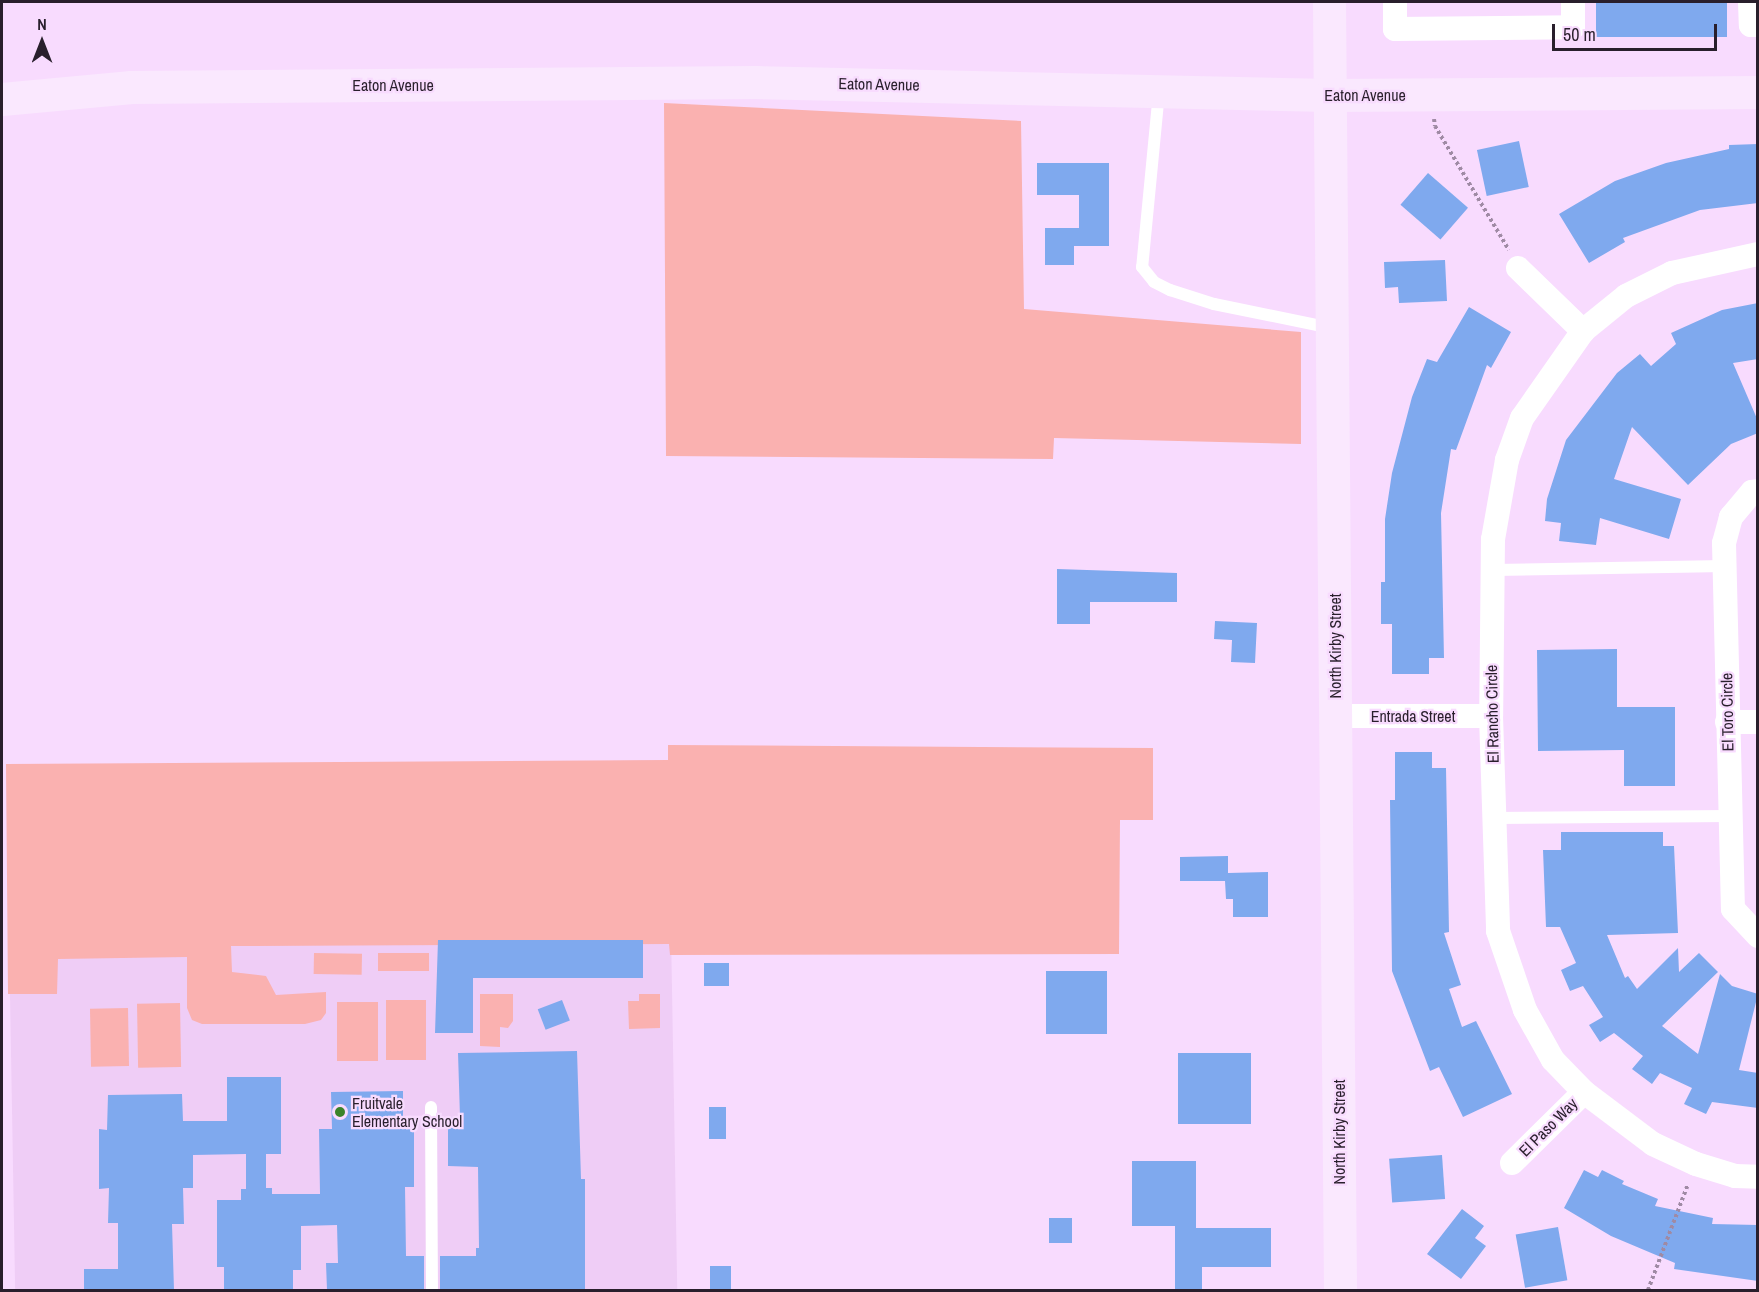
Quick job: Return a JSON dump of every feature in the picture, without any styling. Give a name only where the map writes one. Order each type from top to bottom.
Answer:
[{"type":"street","name":"North Kirby Street","points":[[1329,2],[1340,1290]]},
{"type":"street","points":[[1395,2],[1395,29],[1573,27],[1573,2]]},
{"type":"street","points":[[1750,2],[1750,25],[1758,25]]},
{"type":"street","name":"Eaton Avenue","points":[[2,99],[131,87],[732,82],[1330,95],[1758,92]]},
{"type":"street","name":"El Rancho Circle","points":[[1758,254],[1672,273],[1626,296],[1583,331],[1522,418],[1507,460],[1500,496],[1493,570],[1491,716],[1498,931],[1525,1010],[1553,1060],[1584,1092],[1653,1144],[1696,1164],[1735,1176],[1758,1177]]},
{"type":"street","points":[[1518,268],[1583,331]]},
{"type":"street","name":"El Toro Circle","points":[[1758,490],[1752,492],[1731,517],[1724,543],[1733,909],[1758,936]]},
{"type":"street","name":"Entrada Street","points":[[1335,716],[1491,716]]},
{"type":"street","points":[[1727,722],[1758,722]]},
{"type":"street","name":"El Paso Way","points":[[1512,1163],[1584,1092]]},
{"type":"lane","points":[[1160,91],[1142,267],[1154,282],[1170,290],[1214,304],[1332,328]]},
{"type":"lane","points":[[1493,570],[1725,566]]},
{"type":"lane","points":[[1494,818],[1730,816]]},
{"type":"lane","points":[[432,1107],[432,1290]]},
{"type":"path","points":[[1433,94],[1435,126],[1518,268]]},
{"type":"path","points":[[1648,1290],[1696,1164]]},
{"type":"shaded area","points":[[664,103],[1021,121],[1024,309],[1301,332],[1301,444],[1054,438],[1053,459],[666,456]]},
{"type":"shaded area","points":[[668,745],[1153,748],[1153,820],[1120,820],[1119,954],[670,955],[669,944],[231,946],[232,972],[266,976],[276,995],[326,992],[326,1013],[321,1020],[305,1024],[202,1024],[192,1020],[187,1008],[187,957],[58,959],[57,994],[8,994],[6,764],[668,760]]},
{"type":"shaded area","name":"Fruitvale Elementary School","points":[[668,760],[677,1290],[15,1290],[6,772]]},
{"type":"shaded area","points":[[314,953],[362,954],[362,975],[314,974]]},
{"type":"shaded area","points":[[378,953],[429,953],[429,971],[378,971]]},
{"type":"shaded area","points":[[480,994],[513,994],[513,1021],[508,1028],[500,1027],[500,1047],[480,1046]]},
{"type":"shaded area","points":[[639,994],[660,994],[660,1028],[629,1029],[628,1001],[639,1001]]},
{"type":"shaded area","points":[[386,1000],[426,1000],[426,1060],[386,1060]]},
{"type":"shaded area","points":[[337,1002],[378,1002],[378,1061],[337,1061]]},
{"type":"shaded area","points":[[180,1003],[181,1067],[138,1068],[137,1004]]},
{"type":"shaded area","points":[[128,1008],[129,1066],[91,1067],[90,1009]]},
{"type":"building","points":[[1596,2],[1727,2],[1727,37],[1596,37]]},
{"type":"building","points":[[1519,141],[1529,187],[1487,196],[1477,150]]},
{"type":"building","points":[[1758,144],[1758,203],[1700,210],[1623,238],[1625,242],[1589,263],[1559,214],[1615,181],[1666,163],[1729,149],[1729,145]]},
{"type":"building","points":[[1037,163],[1109,163],[1109,246],[1074,246],[1074,265],[1045,265],[1045,228],[1079,228],[1079,195],[1037,195]]},
{"type":"building","points":[[1428,173],[1468,208],[1440,239],[1400,205]]},
{"type":"building","points":[[1445,260],[1447,301],[1399,303],[1398,287],[1385,288],[1384,262]]},
{"type":"building","points":[[1758,303],[1758,359],[1733,363],[1758,421],[1758,433],[1731,444],[1688,485],[1632,427],[1614,479],[1681,499],[1669,539],[1600,518],[1596,545],[1559,541],[1561,523],[1545,521],[1547,499],[1566,440],[1617,373],[1640,354],[1651,366],[1676,344],[1671,333],[1722,310]]},
{"type":"building","points":[[1469,307],[1511,332],[1491,368],[1487,365],[1456,450],[1451,449],[1441,513],[1444,658],[1429,658],[1429,674],[1392,674],[1392,624],[1381,624],[1381,582],[1385,582],[1385,519],[1392,473],[1412,397],[1427,359],[1437,362]]},
{"type":"building","points":[[1057,569],[1177,573],[1177,602],[1090,602],[1090,624],[1057,624]]},
{"type":"building","points":[[1215,621],[1257,623],[1255,663],[1231,662],[1232,640],[1214,639]]},
{"type":"building","points":[[1617,649],[1617,707],[1675,707],[1675,786],[1624,786],[1624,750],[1538,751],[1537,650]]},
{"type":"building","points":[[1395,752],[1432,752],[1432,768],[1446,768],[1449,932],[1444,933],[1461,985],[1449,989],[1462,1027],[1476,1021],[1512,1094],[1463,1117],[1439,1067],[1430,1071],[1392,971],[1390,800],[1395,800]]},
{"type":"building","points":[[1561,832],[1663,832],[1663,846],[1674,846],[1678,933],[1607,935],[1625,978],[1628,976],[1637,989],[1678,948],[1679,972],[1699,953],[1718,972],[1662,1026],[1698,1054],[1720,974],[1732,986],[1758,994],[1739,1070],[1758,1073],[1758,1108],[1712,1102],[1706,1114],[1684,1104],[1692,1088],[1660,1073],[1652,1084],[1632,1069],[1643,1056],[1614,1033],[1600,1042],[1589,1025],[1603,1017],[1583,986],[1570,991],[1561,970],[1576,963],[1560,927],[1546,927],[1543,850],[1561,850]]},
{"type":"building","points":[[1228,856],[1228,873],[1268,872],[1268,917],[1233,917],[1233,899],[1226,899],[1225,881],[1180,881],[1180,857]]},
{"type":"building","points":[[438,940],[643,940],[643,978],[473,978],[473,1033],[435,1033]]},
{"type":"building","points":[[704,963],[729,963],[729,986],[704,986]]},
{"type":"building","points":[[1046,971],[1107,971],[1107,1034],[1046,1034]]},
{"type":"building","points":[[562,1000],[570,1021],[546,1030],[538,1009]]},
{"type":"building","points":[[577,1051],[581,1179],[585,1179],[585,1290],[440,1290],[440,1256],[476,1256],[476,1248],[479,1248],[478,1167],[448,1166],[448,1117],[460,1117],[458,1053]]},
{"type":"building","points":[[1178,1053],[1251,1053],[1251,1124],[1178,1124]]},
{"type":"building","points":[[227,1077],[281,1077],[281,1154],[266,1154],[266,1188],[272,1188],[272,1194],[320,1194],[319,1129],[332,1129],[331,1092],[403,1091],[403,1126],[414,1126],[414,1187],[405,1187],[406,1256],[424,1256],[424,1290],[327,1290],[326,1263],[338,1263],[337,1225],[301,1226],[301,1270],[293,1270],[293,1290],[224,1290],[224,1267],[217,1267],[217,1200],[241,1200],[241,1189],[246,1189],[246,1154],[193,1155],[193,1188],[183,1188],[184,1224],[172,1224],[174,1290],[84,1290],[84,1269],[118,1269],[118,1223],[108,1223],[109,1188],[99,1189],[99,1129],[107,1130],[108,1095],[182,1094],[183,1121],[227,1121]]},
{"type":"building","points":[[709,1107],[726,1107],[726,1139],[709,1139]]},
{"type":"building","points":[[1442,1155],[1445,1199],[1392,1203],[1389,1159]]},
{"type":"building","points":[[1132,1161],[1196,1161],[1196,1228],[1271,1228],[1271,1267],[1202,1267],[1202,1290],[1175,1290],[1175,1226],[1132,1226]]},
{"type":"building","points":[[1584,1170],[1598,1177],[1602,1170],[1624,1181],[1622,1184],[1658,1199],[1655,1206],[1713,1218],[1712,1224],[1758,1225],[1758,1281],[1674,1269],[1675,1263],[1611,1236],[1564,1208]]},
{"type":"building","points":[[1462,1209],[1484,1226],[1475,1238],[1486,1246],[1461,1279],[1427,1254]]},
{"type":"building","points":[[1049,1218],[1072,1218],[1072,1243],[1049,1243]]},
{"type":"building","points":[[1558,1227],[1567,1280],[1525,1288],[1516,1234]]},
{"type":"building","points":[[710,1266],[731,1266],[731,1290],[710,1290]]},
{"type":"place","name":"Fruitvale Elementary School","points":[[340,1112]]}]
